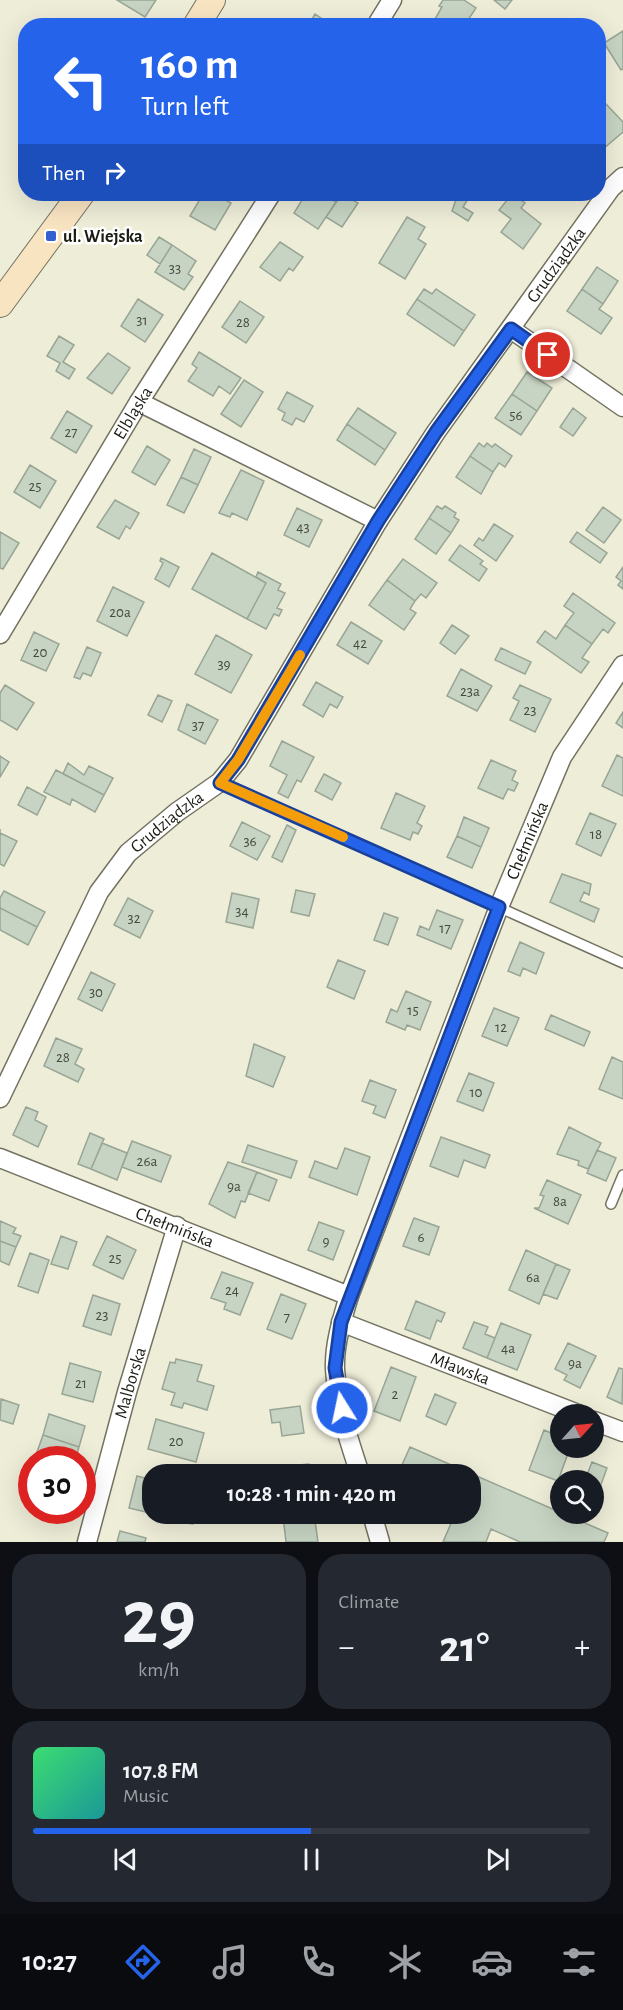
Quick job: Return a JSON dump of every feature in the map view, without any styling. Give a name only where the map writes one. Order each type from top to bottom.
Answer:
[{"type":"street","points":[[201,18],[212,0]]},
{"type":"street","points":[[381,18],[392,0]]},
{"type":"street","name":"Grudziądzka","points":[[606,196],[623,177]]},
{"type":"street","points":[[0,304],[76,201]]},
{"type":"street","name":"Elbląska","points":[[0,634],[139,402],[267,201]]},
{"type":"street","name":"Grudziądzka","points":[[0,1098],[99,892],[128,853],[177,812],[220,783],[238,760],[378,521],[436,432],[602,201]]},
{"type":"street","points":[[511,329],[623,408]]},
{"type":"street","points":[[139,402],[378,521]]},
{"type":"street","name":"Chełmińska","points":[[357,1464],[346,1429],[335,1368],[341,1322],[349,1296],[499,907],[562,756],[623,665]]},
{"type":"street","name":"Chełmińska","points":[[0,1158],[177,1226],[349,1296]]},
{"type":"street","name":"Malborska","points":[[87,1542],[127,1392],[177,1226]]},
{"type":"street","name":"Mławska","points":[[341,1322],[552,1404]]},
{"type":"street","points":[[604,1425],[623,1432]]},
{"type":"street","points":[[375,1524],[380,1542]]},
{"type":"lane","points":[[220,783],[623,963]]},
{"type":"lane","points":[[611,1204],[623,1175]]},
{"type":"building","points":[[117,0],[156,0],[145,17]]},
{"type":"building","points":[[443,0],[464,0],[476,8],[469,18],[436,18],[442,7],[439,6]]},
{"type":"building","points":[[494,0],[512,0],[505,9]]},
{"type":"building","points":[[623,31],[623,69],[621,70],[606,46],[606,42]]},
{"type":"building","points":[[606,104],[623,122],[623,132],[606,146]]},
{"type":"building","points":[[199,201],[231,203],[215,230],[190,216]]},
{"type":"building","points":[[301,201],[336,202],[318,229],[294,213]]},
{"type":"building","points":[[337,201],[358,203],[342,227],[326,217]]},
{"type":"building","points":[[456,201],[467,201],[463,207],[473,213],[468,221],[452,211]]},
{"type":"building","points":[[506,201],[522,201],[525,203],[521,208],[541,224],[523,249],[501,232],[511,219],[499,210]]},
{"type":"building","points":[[407,217],[425,227],[418,239],[426,244],[405,279],[379,263]]},
{"type":"building","points":[[159,237],[172,245],[160,264],[147,255]]},
{"type":"building","points":[[280,242],[303,257],[293,271],[289,268],[280,281],[260,267]]},
{"type":"building","points":[[172,245],[196,261],[188,274],[193,277],[184,290],[155,272]]},
{"type":"building","points":[[597,267],[618,281],[603,304],[582,289]]},
{"type":"building","points":[[424,289],[432,294],[436,289],[475,315],[464,331],[417,299]]},
{"type":"building","points":[[582,289],[603,304],[599,309],[612,318],[601,334],[567,311]]},
{"type":"building","points":[[138,299],[163,315],[145,342],[121,326]]},
{"type":"building","points":[[417,299],[464,331],[454,346],[407,314]]},
{"type":"building","points":[[240,301],[264,317],[246,343],[222,327]]},
{"type":"building","points":[[59,336],[74,345],[63,362],[75,369],[69,379],[56,371],[60,363],[47,356]]},
{"type":"building","points":[[199,352],[241,378],[230,394],[219,386],[213,396],[188,381],[197,368],[192,364]]},
{"type":"building","points":[[108,353],[130,368],[112,394],[87,378]]},
{"type":"building","points":[[527,372],[552,388],[537,411],[512,394]]},
{"type":"building","points":[[244,380],[263,392],[241,427],[221,414]]},
{"type":"building","points":[[287,392],[313,406],[304,422],[296,418],[292,425],[282,420],[285,413],[278,409]]},
{"type":"building","points":[[512,394],[537,411],[521,435],[495,418]]},
{"type":"building","points":[[358,408],[396,433],[385,450],[347,424]]},
{"type":"building","points":[[573,408],[586,418],[573,436],[560,427]]},
{"type":"building","points":[[67,411],[92,426],[76,453],[51,438]]},
{"type":"building","points":[[347,424],[385,450],[375,465],[337,440]]},
{"type":"building","points":[[479,443],[484,447],[487,443],[492,447],[495,444],[512,456],[505,467],[499,463],[493,472],[470,456]]},
{"type":"building","points":[[147,446],[170,460],[155,485],[132,472]]},
{"type":"building","points":[[194,449],[211,457],[198,485],[181,477]]},
{"type":"building","points":[[470,456],[493,472],[481,494],[456,477]]},
{"type":"building","points":[[30,465],[56,481],[40,508],[14,492]]},
{"type":"building","points":[[241,470],[264,481],[247,520],[232,513],[230,517],[219,513]]},
{"type":"building","points":[[181,477],[198,485],[184,513],[167,505]]},
{"type":"building","points":[[115,500],[139,513],[130,529],[126,526],[119,539],[97,527]]},
{"type":"building","points":[[437,506],[442,509],[445,506],[456,513],[454,517],[459,520],[451,533],[429,518]]},
{"type":"building","points":[[603,507],[621,520],[604,543],[586,530]]},
{"type":"building","points":[[297,508],[322,520],[309,547],[284,535]]},
{"type":"building","points":[[429,518],[451,533],[436,554],[415,539]]},
{"type":"building","points":[[494,524],[513,536],[496,561],[474,545],[479,538],[483,541]]},
{"type":"building","points":[[0,532],[19,543],[3,569],[0,568]]},
{"type":"building","points":[[577,532],[607,553],[600,563],[570,542]]},
{"type":"building","points":[[460,545],[483,561],[480,564],[487,569],[479,581],[449,560]]},
{"type":"building","points":[[212,553],[266,583],[247,619],[192,589]]},
{"type":"building","points":[[161,558],[179,567],[169,587],[155,579],[163,563],[160,561]]},
{"type":"building","points":[[403,559],[437,583],[426,598],[421,594],[415,601],[387,580]]},
{"type":"building","points":[[623,567],[623,589],[618,585],[621,581],[616,577]]},
{"type":"building","points":[[258,572],[281,584],[278,590],[285,593],[277,608],[282,610],[279,616],[274,614],[266,629],[247,619],[266,583],[256,577]]},
{"type":"building","points":[[387,580],[415,601],[410,609],[416,613],[404,630],[369,605]]},
{"type":"building","points":[[113,587],[144,602],[127,636],[97,621]]},
{"type":"building","points":[[573,593],[615,623],[608,633],[603,629],[592,644],[565,625],[574,613],[564,606]]},
{"type":"building","points":[[351,622],[382,641],[368,664],[337,645]]},
{"type":"building","points":[[452,625],[469,636],[455,654],[440,643]]},
{"type":"building","points":[[565,625],[592,644],[582,658],[589,662],[581,673],[537,642],[545,631],[556,639]]},
{"type":"building","points":[[34,632],[59,644],[46,671],[21,660]]},
{"type":"building","points":[[216,635],[252,655],[231,693],[195,674]]},
{"type":"building","points":[[87,647],[101,653],[91,676],[83,673],[80,679],[74,677]]},
{"type":"building","points":[[501,648],[531,662],[525,674],[495,660]]},
{"type":"building","points":[[461,669],[492,686],[477,711],[447,696]]},
{"type":"building","points":[[316,682],[343,697],[337,708],[330,704],[323,717],[303,705]]},
{"type":"building","points":[[5,685],[34,703],[17,730],[0,720],[0,693]]},
{"type":"building","points":[[520,685],[551,699],[535,732],[510,720],[519,701],[513,698]]},
{"type":"building","points":[[158,695],[172,701],[162,722],[148,715]]},
{"type":"building","points":[[187,704],[218,720],[205,744],[178,730]]},
{"type":"building","points":[[623,712],[623,728],[616,723]]},
{"type":"building","points":[[282,741],[314,757],[301,782],[297,780],[288,798],[278,793],[287,775],[270,766]]},
{"type":"building","points":[[617,755],[623,758],[623,796],[602,786]]},
{"type":"building","points":[[0,756],[9,762],[0,777]]},
{"type":"building","points":[[491,760],[516,771],[512,780],[518,783],[514,791],[508,789],[503,799],[478,788]]},
{"type":"building","points":[[68,763],[84,775],[89,766],[113,778],[104,795],[63,774]]},
{"type":"building","points":[[56,770],[104,795],[95,812],[72,799],[70,805],[44,792]]},
{"type":"building","points":[[324,774],[341,783],[332,800],[315,791]]},
{"type":"building","points":[[27,787],[46,797],[37,815],[18,805]]},
{"type":"building","points":[[396,793],[425,806],[417,823],[422,826],[418,834],[413,832],[410,840],[381,828]]},
{"type":"building","points":[[590,813],[616,824],[601,856],[576,844]]},
{"type":"building","points":[[464,817],[489,828],[481,847],[457,836]]},
{"type":"building","points":[[242,822],[270,836],[257,860],[230,846]]},
{"type":"building","points":[[287,825],[296,830],[282,862],[272,857]]},
{"type":"building","points":[[0,833],[17,841],[4,866],[0,864]]},
{"type":"building","points":[[457,836],[481,847],[472,868],[447,857]]},
{"type":"building","points":[[562,874],[591,884],[589,895],[584,892],[580,901],[599,909],[594,922],[550,902]]},
{"type":"building","points":[[296,890],[315,894],[309,916],[291,912]]},
{"type":"building","points":[[4,891],[45,912],[37,927],[0,908],[0,898]]},
{"type":"building","points":[[232,893],[259,899],[253,928],[226,922]]},
{"type":"building","points":[[128,898],[153,911],[140,938],[114,925]]},
{"type":"building","points":[[0,908],[37,927],[28,945],[0,930]]},
{"type":"building","points":[[437,910],[463,920],[451,949],[417,935],[420,926],[429,930]]},
{"type":"building","points":[[384,913],[398,918],[388,945],[374,940]]},
{"type":"building","points":[[520,942],[544,953],[536,974],[523,968],[520,976],[508,971]]},
{"type":"building","points":[[338,960],[365,971],[354,999],[327,987]]},
{"type":"building","points":[[91,972],[115,984],[102,1011],[78,999]]},
{"type":"building","points":[[406,991],[431,1002],[420,1030],[407,1025],[405,1030],[386,1022],[391,1009],[397,1012]]},
{"type":"building","points":[[494,1008],[519,1018],[507,1046],[482,1036]]},
{"type":"building","points":[[551,1015],[590,1032],[584,1046],[545,1029]]},
{"type":"building","points":[[56,1038],[82,1049],[75,1064],[84,1069],[78,1082],[44,1066]]},
{"type":"building","points":[[254,1044],[285,1057],[273,1087],[246,1076]]},
{"type":"building","points":[[612,1057],[623,1062],[623,1099],[599,1089]]},
{"type":"building","points":[[469,1073],[494,1083],[483,1111],[457,1101]]},
{"type":"building","points":[[370,1080],[396,1090],[385,1118],[373,1113],[376,1106],[362,1101]]},
{"type":"building","points":[[26,1107],[38,1112],[35,1120],[47,1126],[38,1147],[13,1135]]},
{"type":"building","points":[[569,1127],[601,1143],[588,1169],[578,1165],[579,1161],[557,1154]]},
{"type":"building","points":[[90,1133],[104,1139],[91,1169],[78,1164]]},
{"type":"building","points":[[441,1137],[490,1155],[485,1168],[464,1160],[458,1177],[430,1166]]},
{"type":"building","points":[[132,1141],[171,1156],[161,1182],[122,1167]]},
{"type":"building","points":[[102,1143],[127,1153],[117,1180],[91,1169]]},
{"type":"building","points":[[248,1145],[297,1161],[291,1178],[242,1162]]},
{"type":"building","points":[[345,1148],[370,1157],[357,1195],[309,1177],[315,1161],[337,1169]]},
{"type":"building","points":[[597,1150],[616,1158],[606,1181],[587,1173]]},
{"type":"building","points":[[228,1162],[257,1172],[245,1202],[241,1201],[235,1218],[209,1204]]},
{"type":"building","points":[[257,1172],[277,1180],[269,1201],[248,1193]]},
{"type":"building","points":[[547,1180],[581,1195],[568,1224],[534,1208],[539,1208],[544,1196],[540,1195]]},
{"type":"building","points":[[414,1218],[439,1227],[429,1255],[403,1246]]},
{"type":"building","points":[[0,1221],[16,1228],[13,1233],[21,1236],[16,1247],[0,1241]]},
{"type":"building","points":[[319,1222],[344,1231],[333,1260],[308,1250]]},
{"type":"building","points":[[61,1236],[77,1242],[68,1269],[51,1264]]},
{"type":"building","points":[[107,1236],[136,1250],[123,1279],[93,1265]]},
{"type":"building","points":[[0,1241],[16,1247],[9,1265],[0,1261]]},
{"type":"building","points":[[526,1250],[556,1264],[539,1304],[509,1290]]},
{"type":"building","points":[[30,1253],[49,1260],[38,1293],[18,1286]]},
{"type":"building","points":[[556,1264],[570,1270],[557,1299],[543,1294]]},
{"type":"building","points":[[222,1272],[253,1283],[240,1315],[224,1309],[226,1303],[211,1298]]},
{"type":"building","points":[[281,1294],[306,1304],[292,1339],[267,1329]]},
{"type":"building","points":[[93,1295],[120,1304],[111,1335],[83,1326]]},
{"type":"building","points":[[416,1301],[445,1313],[441,1322],[437,1320],[430,1339],[405,1329]]},
{"type":"building","points":[[474,1322],[488,1327],[485,1334],[495,1338],[487,1358],[463,1348]]},
{"type":"building","points":[[501,1323],[531,1335],[517,1370],[487,1358]]},
{"type":"building","points":[[568,1343],[596,1356],[580,1388],[564,1380],[567,1375],[555,1369]]},
{"type":"building","points":[[176,1359],[202,1365],[197,1381],[214,1386],[207,1410],[184,1403],[182,1408],[171,1405],[175,1393],[162,1389],[170,1362],[175,1363]]},
{"type":"building","points":[[70,1363],[101,1372],[93,1402],[62,1394]]},
{"type":"building","points":[[391,1367],[416,1377],[400,1421],[374,1411]]},
{"type":"building","points":[[619,1368],[623,1369],[622,1404],[607,1397]]},
{"type":"building","points":[[435,1394],[456,1403],[446,1425],[426,1416]]},
{"type":"building","points":[[1,1399],[19,1405],[13,1424],[0,1420]]},
{"type":"building","points":[[300,1406],[304,1433],[282,1436],[280,1422],[272,1423],[270,1410]]},
{"type":"building","points":[[49,1414],[85,1426],[79,1446],[43,1435]]},
{"type":"building","points":[[156,1419],[204,1433],[196,1462],[148,1449]]},
{"type":"building","points":[[544,1430],[550,1432],[550,1458],[566,1458],[562,1470],[550,1470],[550,1478],[529,1470]]},
{"type":"building","points":[[43,1435],[76,1446],[39,1446]]},
{"type":"building","points":[[410,1447],[449,1464],[402,1464]]},
{"type":"building","points":[[592,1462],[607,1468],[604,1476],[604,1470],[589,1470]]},
{"type":"building","points":[[137,1476],[142,1477],[142,1511],[129,1508]]},
{"type":"building","points":[[481,1478],[550,1508],[550,1524],[587,1524],[608,1533],[604,1542],[520,1542],[491,1529],[486,1542],[443,1542],[451,1524],[481,1524]]},
{"type":"building","points":[[284,1524],[315,1524],[318,1542],[286,1542]]},
{"type":"building","points":[[120,1531],[146,1538],[145,1542],[117,1542]]},
{"type":"slow traffic","points":[[300,655],[238,760],[220,783],[343,837]]},
{"type":"place","name":"ul. Wiejska","points":[[51,236]]},
{"type":"route","points":[[342,1408],[335,1368],[341,1322],[349,1296],[499,907],[220,783],[238,760],[378,521],[436,432],[511,329],[548,355]]}]
